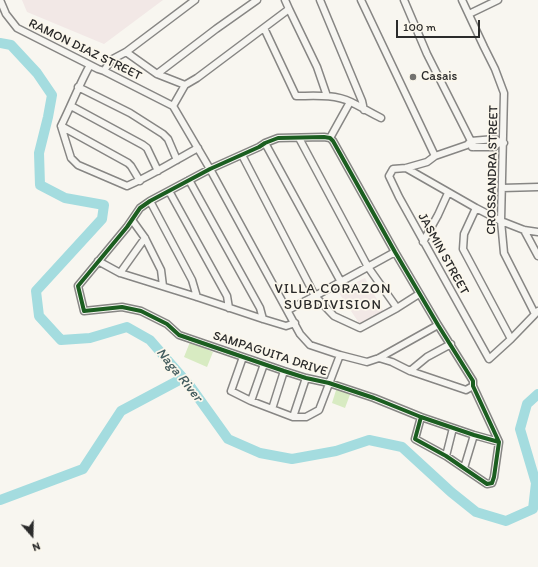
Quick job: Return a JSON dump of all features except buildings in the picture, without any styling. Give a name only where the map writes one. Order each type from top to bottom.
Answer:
[{"type":"street","name":"RAMON DIAZ STREET","points":[[0,0],[6,14],[17,28],[98,69],[104,70],[173,106]]},
{"type":"street","points":[[104,70],[111,60],[126,52],[195,0]]},
{"type":"street","points":[[157,74],[257,0]]},
{"type":"street","points":[[285,0],[317,67],[327,96]]},
{"type":"street","points":[[320,0],[362,101],[364,110]]},
{"type":"street","points":[[361,0],[435,156]]},
{"type":"street","points":[[404,0],[427,54],[471,145]]},
{"type":"street","name":"CROSSANDRA STREET","points":[[462,0],[495,69],[504,93],[501,220],[504,253],[537,312]]},
{"type":"street","points":[[468,14],[498,0]]},
{"type":"street","points":[[289,9],[197,78],[185,85],[173,106],[198,148],[300,334],[310,345],[367,362],[379,358],[438,325]]},
{"type":"street","points":[[264,28],[296,96],[327,96],[350,102],[381,118]]},
{"type":"street","points":[[126,52],[157,74],[185,85]]},
{"type":"street","points":[[90,65],[78,87],[61,126],[71,158],[78,165],[127,186],[140,181],[198,148]]},
{"type":"street","points":[[78,87],[130,113],[163,134],[168,139],[177,160]]},
{"type":"street","points":[[330,138],[350,102]]},
{"type":"street","points":[[71,106],[143,145],[147,148],[158,171]]},
{"type":"street","points":[[61,126],[128,163],[140,181]]},
{"type":"street","points":[[295,323],[286,326],[263,319],[120,273],[98,261],[140,208],[189,180],[278,138],[330,138],[419,294],[473,381],[473,386],[498,442],[492,483],[487,484],[446,456],[415,439],[421,417]]},
{"type":"street","points":[[299,138],[368,267],[397,308]]},
{"type":"street","points":[[406,168],[427,162],[435,156],[471,145],[494,147],[502,142]]},
{"type":"street","points":[[265,143],[340,282]]},
{"type":"street","points":[[242,155],[315,296],[334,316],[360,328],[419,294]]},
{"type":"street","points":[[406,168],[476,208],[524,230],[538,232]]},
{"type":"street","name":"JASMIN STREET","points":[[406,168],[393,169],[389,176],[399,197],[489,359],[511,339]]},
{"type":"street","points":[[189,180],[260,308],[263,319]]},
{"type":"street","points":[[502,188],[538,187]]},
{"type":"street","points":[[169,191],[227,296],[229,308]]},
{"type":"street","points":[[424,242],[448,193]]},
{"type":"street","points":[[150,201],[192,280],[197,297]]},
{"type":"street","points":[[476,208],[464,234],[463,250],[511,339],[537,312]]},
{"type":"street","points":[[132,220],[146,238],[161,270],[164,286]]},
{"type":"street","points":[[524,230],[538,256]]},
{"type":"street","points":[[120,273],[146,238]]},
{"type":"street","points":[[288,310],[395,252]]},
{"type":"street","name":"SAMPAGUITA DRIVE","points":[[98,261],[78,286],[84,311],[122,307],[141,311],[167,324],[180,335],[284,371],[329,383],[374,398],[421,417],[498,442]]},
{"type":"street","points":[[410,371],[427,357],[450,344]]},
{"type":"street","points":[[243,357],[231,391],[293,418],[306,417],[319,410],[340,355]]},
{"type":"street","points":[[379,358],[392,362],[410,371],[466,390],[473,386]]},
{"type":"street","points":[[251,401],[264,364]]},
{"type":"street","points":[[272,409],[284,371]]},
{"type":"street","points":[[293,418],[306,378]]},
{"type":"street","points":[[446,456],[453,428]]},
{"type":"street","points":[[464,468],[474,435]]},
{"type":"shaded area","points":[[22,0],[163,0],[104,44],[27,12]]},
{"type":"shaded area","points":[[365,278],[385,314],[361,326],[339,293],[343,288]]},
{"type":"green space","points":[[190,342],[213,352],[207,367],[184,357]]},
{"type":"green space","points":[[337,387],[351,392],[345,408],[332,403]]},
{"type":"waterway","name":"Naga River","points":[[0,43],[11,45],[37,73],[52,95],[39,153],[40,185],[65,198],[104,205],[102,219],[36,291],[39,316],[61,340],[90,338],[127,327],[150,340],[190,386],[228,439],[260,453],[292,459],[336,451],[369,440],[402,447],[451,492],[476,512],[506,521],[533,509],[536,483],[520,429],[527,404],[538,394]]},
{"type":"waterway","points":[[0,500],[83,469],[121,411],[183,378]]},
{"type":"cycle path","points":[[421,417],[415,439],[446,456],[487,484],[492,483],[499,442],[473,386],[473,381],[395,252],[330,138],[278,138],[210,169],[150,201],[140,208],[127,227],[78,286],[84,311],[122,307],[141,311],[167,324],[179,335],[284,371],[329,383],[374,398],[421,417],[499,442]]},
{"type":"place","name":"Casais","points":[[413,77]]},
{"type":"district","name":"VILLA CORAZON SUBDIVISION","points":[[333,298]]}]
